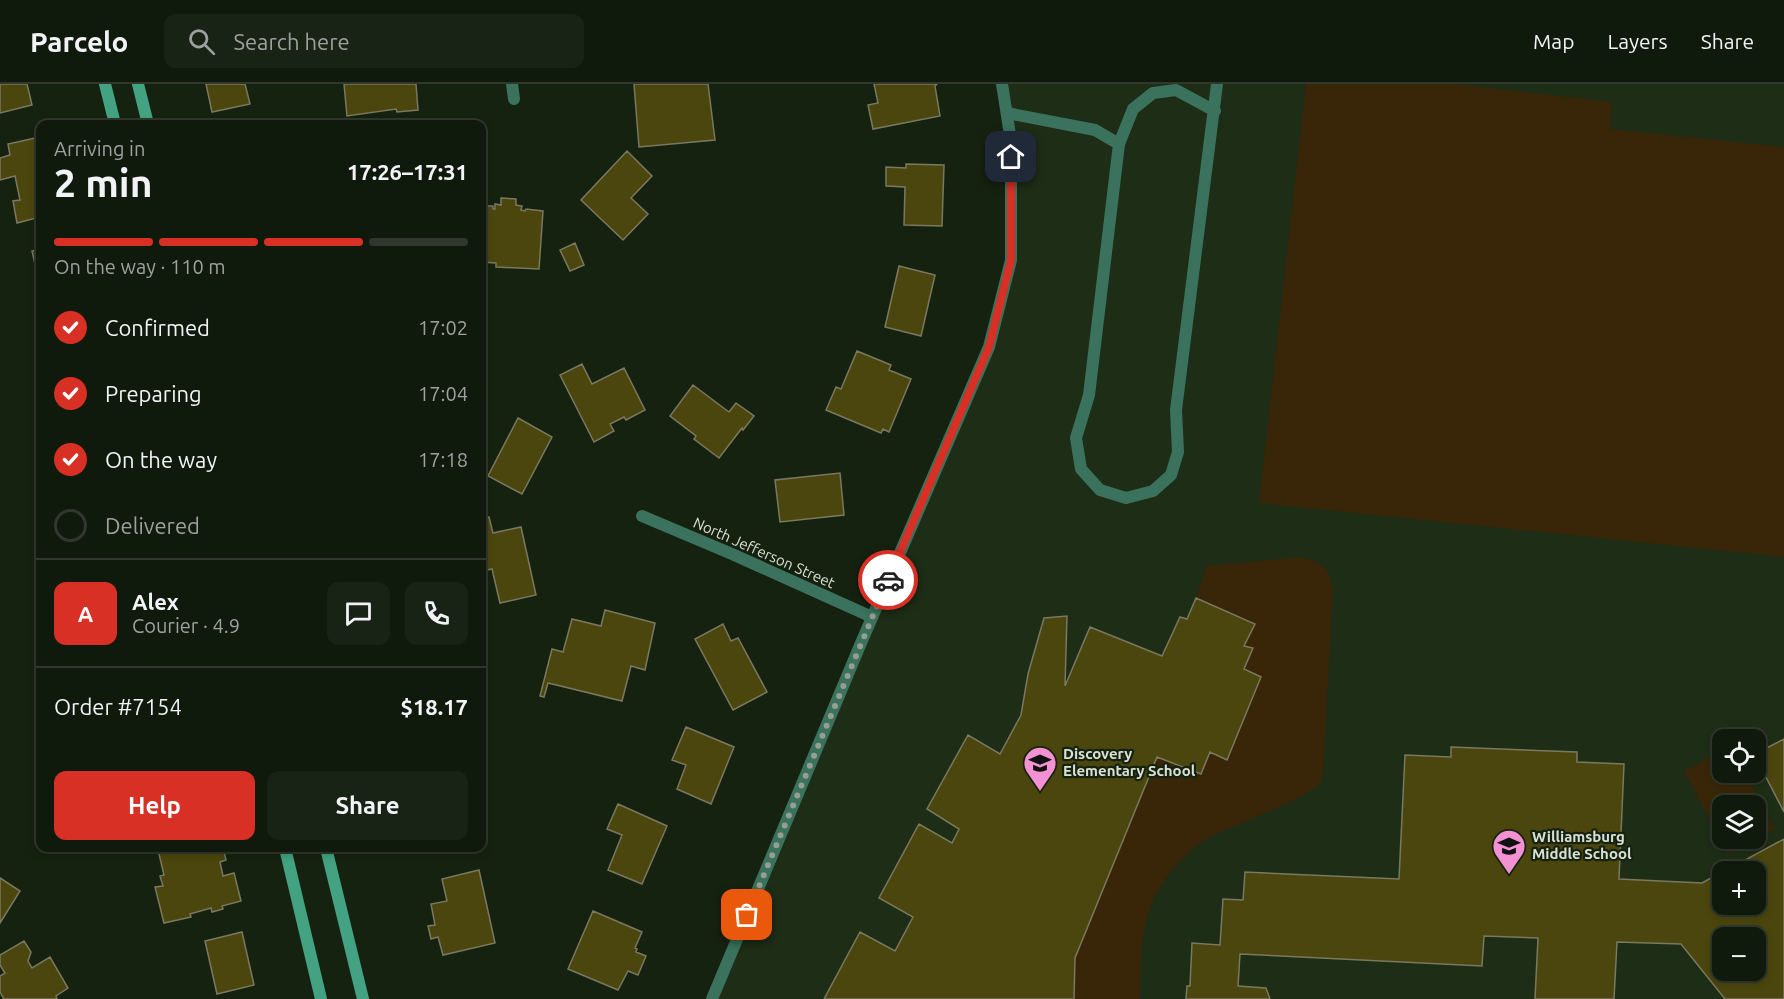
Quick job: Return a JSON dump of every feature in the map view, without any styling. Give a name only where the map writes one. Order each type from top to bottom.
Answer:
[{"type":"main road","points":[[105,84],[114,120]]},
{"type":"main road","points":[[138,84],[147,120]]},
{"type":"main road","points":[[286,852],[321,999]]},
{"type":"main road","points":[[327,852],[363,999]]},
{"type":"street","points":[[512,84],[514,99]]},
{"type":"street","points":[[712,999],[872,617],[989,347],[1011,260],[1011,141],[1002,84]]},
{"type":"street","points":[[1215,111],[1176,90],[1153,93],[1133,109],[1119,144],[1089,395],[1076,438],[1081,469],[1100,490],[1126,498],[1153,491],[1171,475],[1178,452],[1176,410],[1215,111],[1217,84]]},
{"type":"street","points":[[1007,113],[1095,130],[1119,144]]},
{"type":"street","name":"North Jefferson Street","points":[[642,516],[872,617]]},
{"type":"shaded area","points":[[1002,84],[1784,84],[1784,999],[714,999],[989,347],[1011,260],[1011,141]]},
{"type":"shaded area","points":[[1306,84],[1454,84],[1612,102],[1610,129],[1784,147],[1784,557],[1259,503]]},
{"type":"shaded area","points":[[1300,557],[1313,560],[1322,566],[1329,574],[1333,588],[1321,782],[1287,803],[1209,837],[1173,869],[1153,900],[1146,922],[1141,955],[1140,999],[1074,999],[1075,958],[1157,757],[1201,774],[1210,752],[1227,760],[1261,677],[1244,669],[1253,648],[1244,646],[1255,624],[1196,598],[1207,566]]},
{"type":"shaded area","points":[[1712,756],[1712,783],[1750,783],[1757,795],[1712,795],[1712,824],[1684,771]]},
{"type":"shaded area","points":[[1766,812],[1775,829],[1766,834]]},
{"type":"shaded area","points":[[1725,849],[1737,849],[1728,854]]},
{"type":"building","points":[[0,84],[27,84],[32,105],[0,113]]},
{"type":"building","points":[[206,84],[245,84],[250,104],[212,112]]},
{"type":"building","points":[[344,84],[416,84],[418,110],[397,112],[396,109],[347,116]]},
{"type":"building","points":[[634,84],[708,84],[715,140],[639,147]]},
{"type":"building","points":[[874,84],[937,84],[935,86],[940,116],[873,129],[868,105],[878,103]]},
{"type":"building","points":[[36,138],[36,218],[17,223],[13,201],[20,200],[15,176],[0,180],[0,158],[10,155],[8,144]]},
{"type":"building","points":[[627,151],[652,176],[631,198],[648,214],[623,240],[581,200]]},
{"type":"building","points":[[906,164],[944,165],[942,226],[904,225],[905,187],[886,186],[886,167],[906,168]]},
{"type":"building","points":[[501,198],[516,199],[516,205],[522,206],[521,210],[543,211],[539,269],[496,267],[496,263],[486,262],[486,206],[493,206],[495,209],[495,204],[501,205]]},
{"type":"building","points":[[575,243],[584,265],[570,271],[560,250]]},
{"type":"building","points":[[36,250],[36,268],[32,251]]},
{"type":"building","points":[[899,266],[935,275],[921,336],[885,327]]},
{"type":"building","points":[[857,351],[891,365],[889,370],[911,379],[889,432],[883,429],[881,433],[826,410],[836,387],[841,389]]},
{"type":"building","points":[[582,364],[592,384],[624,368],[645,410],[626,420],[624,417],[610,424],[614,431],[594,442],[560,375]]},
{"type":"building","points":[[693,385],[729,412],[736,403],[754,416],[719,458],[694,439],[696,436],[670,416]]},
{"type":"building","points":[[518,418],[552,437],[522,494],[488,476]]},
{"type":"building","points":[[840,473],[844,515],[780,522],[775,480]]},
{"type":"building","points":[[486,517],[489,517],[493,533],[521,527],[536,595],[500,603],[492,569],[486,570]]},
{"type":"building","name":"Discovery Elementary School","points":[[1196,598],[1255,624],[1244,646],[1253,648],[1244,669],[1261,677],[1227,760],[1210,752],[1201,774],[1157,757],[1075,958],[1074,999],[824,999],[860,932],[895,951],[913,917],[879,898],[919,824],[952,843],[959,829],[927,809],[968,735],[1000,754],[1021,715],[1028,674],[1044,618],[1067,616],[1065,686],[1090,627],[1162,656],[1180,617],[1187,619]]},
{"type":"building","points":[[605,610],[655,623],[645,670],[631,666],[622,701],[548,683],[544,697],[540,696],[552,649],[563,652],[572,619],[601,626]]},
{"type":"building","points":[[723,624],[731,641],[738,638],[767,692],[733,710],[695,639]]},
{"type":"building","points":[[686,727],[734,747],[711,804],[677,789],[686,765],[672,760]]},
{"type":"building","points":[[1784,739],[1784,812],[1766,777],[1766,748]]},
{"type":"building","name":"Williamsburg Middle School","points":[[1451,747],[1577,752],[1577,762],[1624,764],[1619,879],[1702,883],[1712,878],[1712,915],[1766,915],[1766,861],[1743,861],[1784,839],[1784,999],[1725,999],[1681,944],[1617,942],[1614,999],[1535,999],[1538,938],[1484,936],[1482,966],[1240,954],[1238,986],[1266,988],[1270,999],[1186,999],[1187,986],[1190,986],[1192,943],[1220,945],[1223,899],[1243,900],[1245,872],[1399,879],[1405,755],[1451,757]]},
{"type":"building","points":[[618,804],[667,826],[642,884],[608,870],[622,835],[607,829]]},
{"type":"building","points":[[158,852],[224,852],[226,860],[220,862],[223,876],[234,873],[241,901],[222,906],[223,909],[212,912],[211,908],[190,914],[191,917],[164,923],[155,887],[163,886],[160,876],[164,875]]},
{"type":"building","points":[[479,870],[495,943],[443,955],[438,937],[431,939],[428,926],[435,925],[431,904],[447,901],[442,879]]},
{"type":"building","points":[[0,878],[20,891],[0,923]]},
{"type":"building","points":[[593,911],[642,932],[635,948],[636,952],[646,956],[638,975],[628,971],[618,990],[568,969]]},
{"type":"building","points":[[242,932],[254,985],[217,994],[205,941]]},
{"type":"building","points":[[24,941],[31,952],[28,961],[32,968],[50,957],[68,988],[56,996],[57,999],[4,999],[0,992],[0,976],[5,973],[0,965],[0,955]]},
{"type":"way so far","points":[[747,915],[888,580]]},
{"type":"place","name":"Discovery Elementary School","points":[[1040,792]]},
{"type":"place","name":"Williamsburg Middle School","points":[[1509,875]]},
{"type":"route","points":[[888,580],[989,347],[1011,260],[1011,157]]}]
